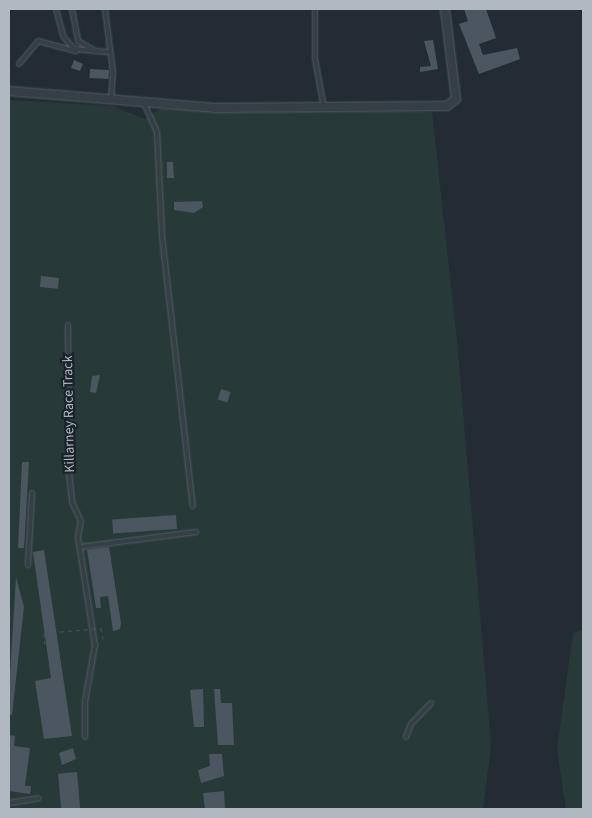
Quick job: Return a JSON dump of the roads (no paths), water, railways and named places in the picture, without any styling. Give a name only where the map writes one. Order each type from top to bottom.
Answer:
[{"type":"street","points":[[9,91],[324,110],[452,104],[456,94],[445,9]]},
{"type":"lane","points":[[56,9],[63,36],[79,51]]},
{"type":"lane","points":[[72,9],[78,41],[100,52]]},
{"type":"lane","points":[[105,9],[110,52],[111,98]]},
{"type":"lane","points":[[315,9],[314,59],[324,110]]},
{"type":"lane","points":[[19,64],[38,41],[79,51],[110,52]]},
{"type":"lane","points":[[142,100],[157,132],[162,236],[193,506]]},
{"type":"lane","name":"Killarney Race Track","points":[[68,325],[66,436],[72,502],[81,521],[80,547],[95,645],[85,702],[85,737]]},
{"type":"lane","points":[[28,565],[32,493]]},
{"type":"lane","points":[[80,547],[196,532]]},
{"type":"lane","points":[[406,737],[411,724],[431,703]]},
{"type":"lane","points":[[9,803],[39,798]]}]
